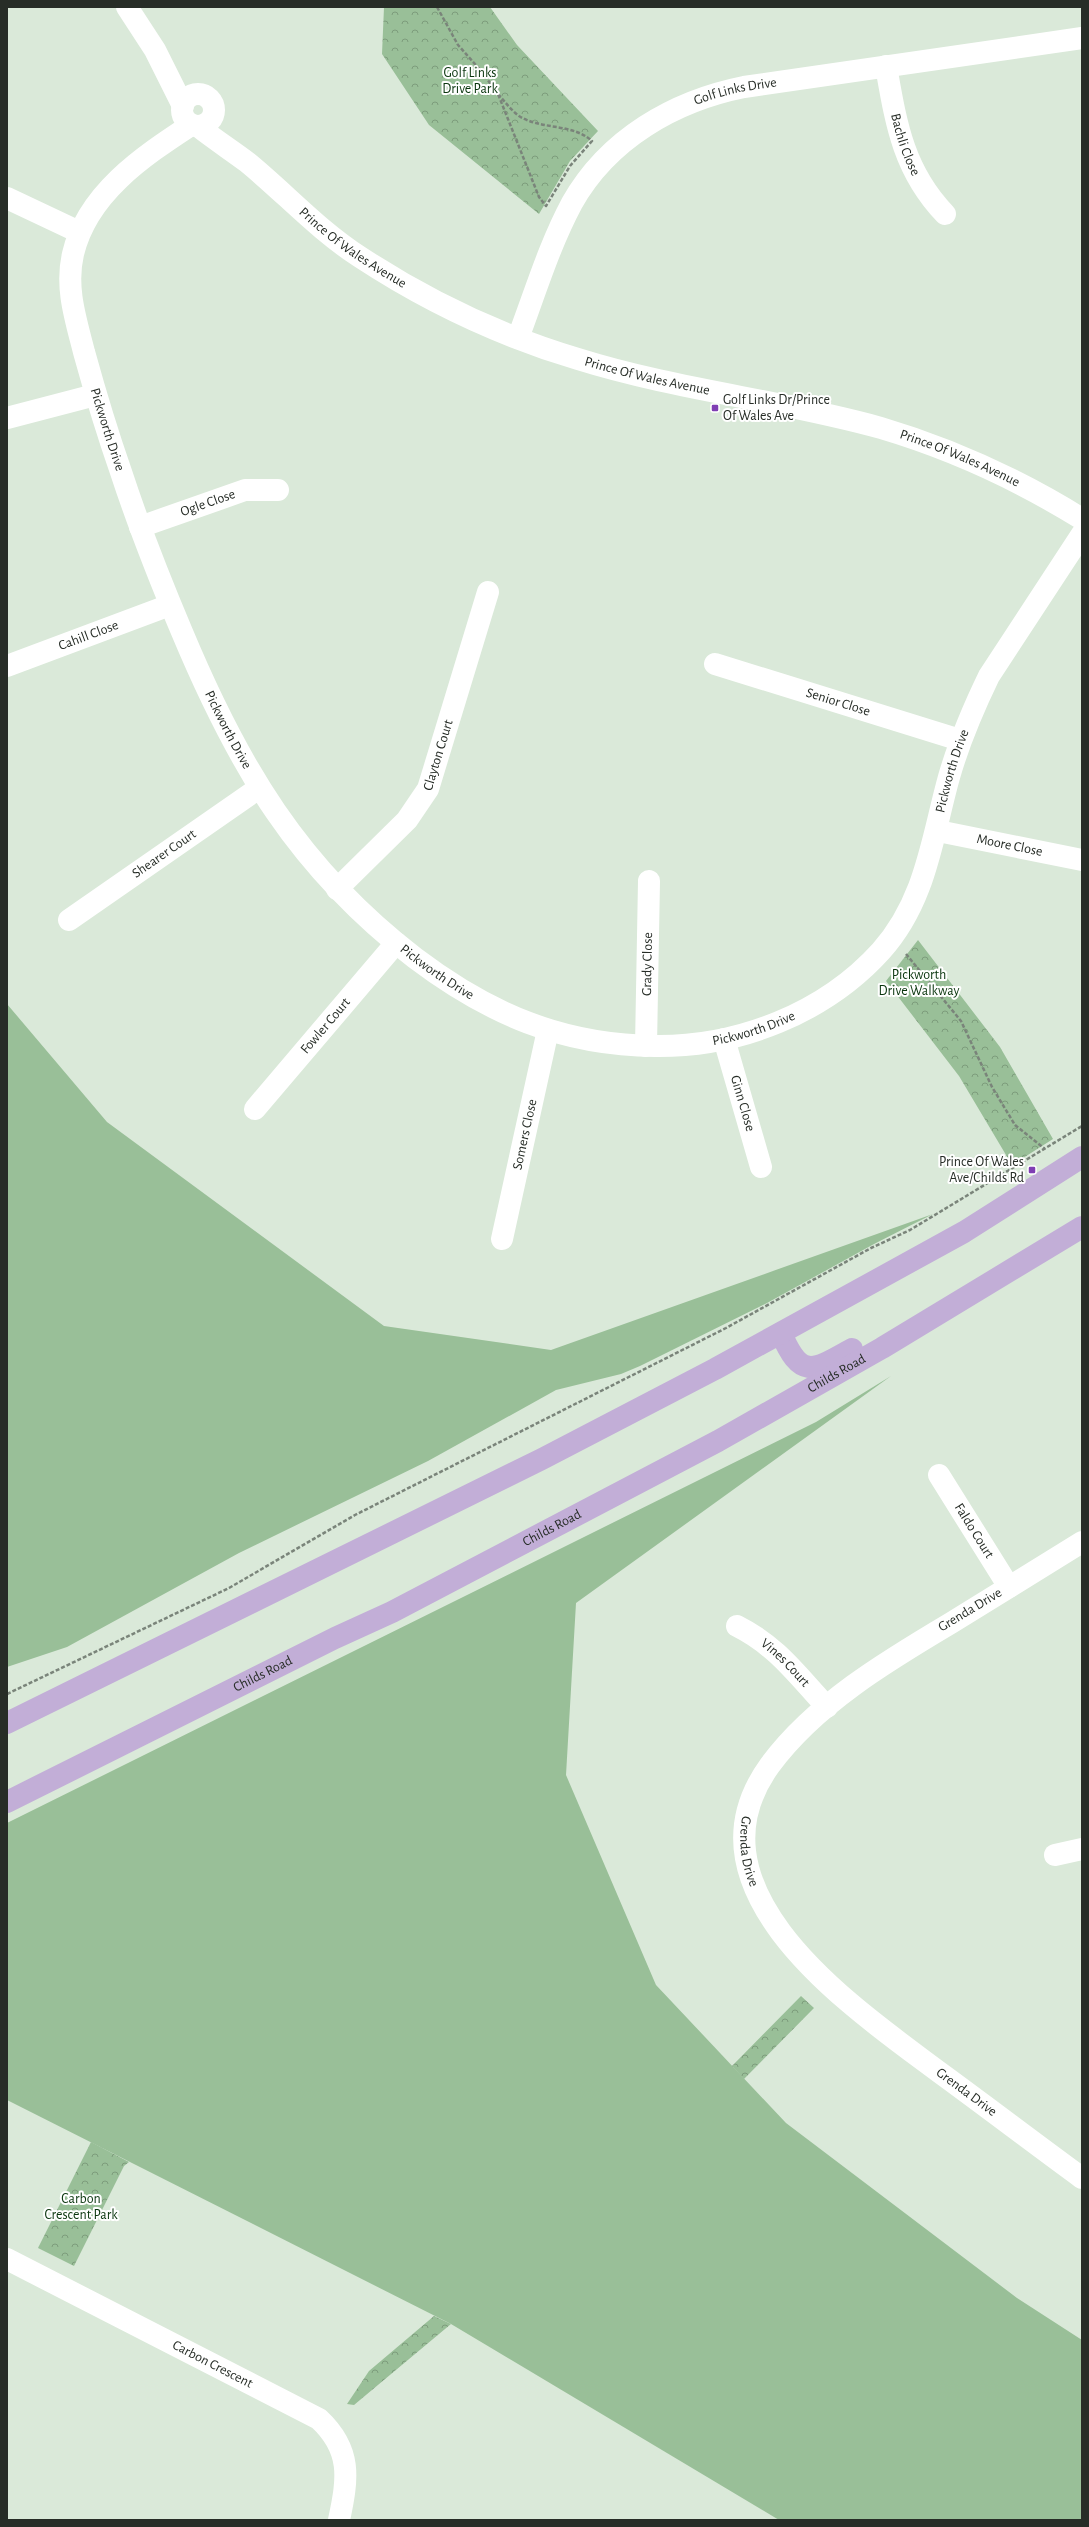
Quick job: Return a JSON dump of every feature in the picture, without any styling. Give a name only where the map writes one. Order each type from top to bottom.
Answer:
[{"type":"main road","points":[[7,1723],[542,1459],[782,1333],[964,1232],[1082,1157]]},
{"type":"main road","points":[[782,1333],[796,1361],[806,1367],[817,1366],[1013,1258],[1074,1232]]},
{"type":"main road","name":"Childs Road","points":[[7,1802],[335,1638],[392,1612],[718,1441],[882,1348],[1074,1232]]},
{"type":"street","name":"Prince Of Wales Avenue","points":[[127,7],[195,113],[246,162],[325,232],[359,257],[433,300],[518,338],[579,360],[823,414],[922,441],[966,457],[1018,482],[1082,519]]},
{"type":"street","name":"Golf Links Drive","points":[[518,338],[556,237],[573,202],[592,174],[616,149],[642,127],[696,99],[719,92],[1082,38]]},
{"type":"street","name":"Bachli Close","points":[[886,66],[903,146],[920,184],[945,214]]},
{"type":"street","name":"Pickworth Drive","points":[[195,113],[96,202],[79,232],[71,260],[72,304],[95,395],[140,527],[170,605],[220,718],[259,788],[284,825],[337,889],[396,943],[441,977],[472,997],[500,1012],[548,1030],[594,1042],[646,1046],[690,1045],[724,1039],[774,1024],[829,997],[853,978],[881,951],[897,930],[919,890],[938,831],[949,778],[960,740],[989,676],[1082,534]]},
{"type":"street","points":[[7,198],[79,232]]},
{"type":"street","points":[[7,418],[95,395]]},
{"type":"street","name":"Ogle Close","points":[[140,527],[245,490],[278,490]]},
{"type":"street","name":"Clayton Court","points":[[337,889],[407,820],[428,789],[488,592]]},
{"type":"street","name":"Cahill Close","points":[[7,666],[170,605]]},
{"type":"street","name":"Senior Close","points":[[715,664],[960,740]]},
{"type":"street","name":"Shearer Court","points":[[69,920],[259,788]]},
{"type":"street","name":"Moore Close","points":[[938,831],[1082,860]]},
{"type":"street","name":"Grady Close","points":[[646,1046],[649,881]]},
{"type":"street","name":"Fowler Court","points":[[255,1110],[396,943]]},
{"type":"street","name":"Somers Close","points":[[502,1239],[548,1030]]},
{"type":"street","name":"Ginn Close","points":[[724,1039],[761,1167]]},
{"type":"street","name":"Faldo Court","points":[[940,1475],[1009,1587]]},
{"type":"street","name":"Grenda Drive","points":[[1082,1542],[885,1663],[827,1707],[772,1763],[751,1798],[746,1817],[743,1841],[745,1858],[756,1892],[765,1908],[794,1948],[846,2001],[1082,2178]]},
{"type":"street","name":"Vines Court","points":[[737,1626],[759,1637],[774,1649],[827,1707]]},
{"type":"street","points":[[1055,1855],[1082,1849]]},
{"type":"street","name":"Carbon Crescent","points":[[7,2259],[319,2419],[336,2436],[343,2452],[346,2469],[345,2487],[339,2520]]},
{"type":"path","points":[[437,7],[455,41],[510,108],[529,121],[583,134],[592,141],[570,166],[546,206],[539,197],[498,94]]},
{"type":"path","points":[[906,954],[961,1021],[992,1088],[1015,1125],[1045,1149]]},
{"type":"path","points":[[7,1694],[229,1588],[355,1515],[726,1328],[871,1248],[910,1230],[1082,1126]]},
{"type":"green space","name":"Golf Links Drive Park","points":[[384,7],[490,7],[517,45],[598,131],[570,161],[539,214],[429,125],[382,54]]},
{"type":"green space","name":"Pickworth Drive Walkway","points":[[918,940],[1000,1047],[1053,1139],[1012,1165],[959,1076],[886,981]]},
{"type":"green space","points":[[7,1004],[107,1122],[384,1326],[551,1350],[933,1214],[874,1244],[767,1303],[640,1366],[621,1374],[556,1390],[428,1461],[239,1553],[67,1647],[7,1667]]},
{"type":"green space","points":[[891,1376],[576,1603],[566,1775],[656,1985],[786,2123],[1017,2298],[1082,2340],[1082,2520],[779,2520],[451,2324],[7,2100],[7,1823],[816,1422]]},
{"type":"green space","points":[[801,1996],[814,2008],[744,2079],[732,2066]]},
{"type":"green space","name":"Carbon Crescent Park","points":[[91,2142],[129,2162],[124,2166],[74,2266],[38,2248]]},
{"type":"green space","points":[[434,2316],[451,2324],[354,2405],[347,2404],[369,2371]]},
{"type":"place","name":"Golf Links Dr/Prince Of Wales Ave","points":[[715,408]]},
{"type":"place","name":"Prince Of Wales Ave/Childs Rd","points":[[1032,1170]]}]
